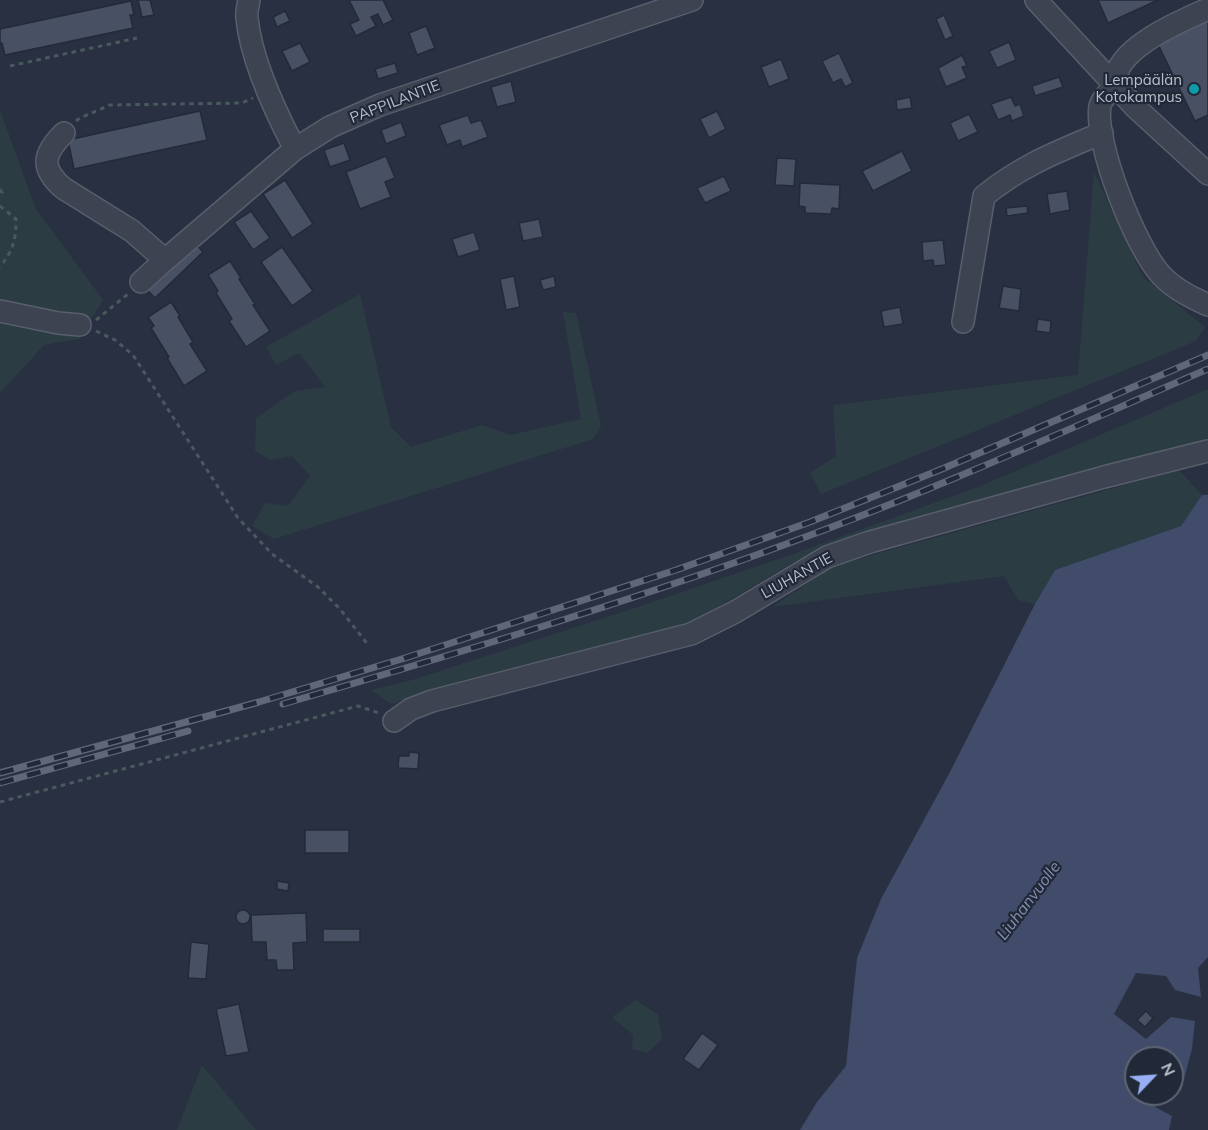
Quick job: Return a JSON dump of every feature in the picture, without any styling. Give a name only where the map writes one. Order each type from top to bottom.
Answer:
[{"type":"street","points":[[249,0],[247,16],[250,34],[280,121],[295,149]]},
{"type":"street","name":"PAPPILANTIE","points":[[141,282],[295,149],[330,127],[380,105],[692,0]]},
{"type":"street","points":[[1036,0],[1136,108],[1208,174]]},
{"type":"street","points":[[1208,9],[1183,20],[1137,47],[1120,66],[1114,85],[1100,105],[1102,133],[1114,182],[1130,224],[1146,255],[1162,276],[1189,296],[1208,305]]},
{"type":"street","points":[[64,133],[52,146],[47,156],[46,164],[54,181],[132,231],[165,260]]},
{"type":"street","points":[[963,322],[984,196],[1008,176],[1035,161],[1102,133]]},
{"type":"street","points":[[0,311],[58,324],[80,325]]},
{"type":"street","name":"LIUHANTIE","points":[[394,721],[411,709],[432,701],[691,634],[735,612],[827,557],[870,542],[1104,477],[1208,452]]},
{"type":"path","points":[[10,66],[136,38]]},
{"type":"path","points":[[64,133],[80,118],[110,105],[242,103],[269,91]]},
{"type":"path","points":[[0,189],[0,196]]},
{"type":"path","points":[[0,206],[16,219],[16,234],[12,252],[0,267]]},
{"type":"path","points":[[80,325],[96,320],[141,282]]},
{"type":"path","points":[[80,325],[115,340],[133,355],[238,518],[272,554],[318,587],[340,609],[369,646]]},
{"type":"path","points":[[0,802],[358,705],[377,711],[394,721]]},
{"type":"shaded area","points":[[0,110],[36,209],[103,300],[79,339],[44,345],[0,393]]},
{"type":"shaded area","points":[[1094,172],[1143,277],[1205,327],[1196,341],[821,494],[810,473],[836,456],[833,405],[1078,375]]},
{"type":"shaded area","points":[[360,294],[391,427],[411,447],[482,425],[510,435],[581,419],[563,312],[576,313],[601,426],[593,439],[274,539],[252,526],[265,503],[288,506],[310,476],[292,456],[270,460],[255,451],[256,418],[295,391],[325,387],[299,353],[276,365],[266,347]]},
{"type":"shaded area","points":[[1208,389],[1208,442],[837,545],[794,562],[682,628],[391,704],[371,690],[412,680],[796,553],[978,487]]},
{"type":"shaded area","points":[[1179,470],[1202,495],[1181,526],[1055,570],[1035,604],[1018,600],[1004,576],[772,607],[833,566]]},
{"type":"shaded area","points":[[636,1000],[658,1015],[662,1039],[647,1053],[632,1049],[633,1035],[612,1017]]},
{"type":"shaded area","points":[[202,1065],[256,1130],[177,1130]]},
{"type":"water","name":"Liuhanvuolle","points":[[1202,495],[1208,495],[1208,957],[1198,968],[1201,997],[1175,990],[1166,976],[1136,973],[1114,1014],[1146,1039],[1171,1017],[1195,1021],[1192,1049],[1184,1079],[1184,1046],[1124,1046],[1124,1106],[1155,1106],[1172,1116],[1169,1130],[800,1130],[817,1102],[846,1066],[857,958],[881,899],[1055,570],[1181,526]]},
{"type":"building","points":[[138,0],[150,0],[154,15],[142,17]]},
{"type":"building","points":[[349,0],[383,0],[393,20],[383,25],[378,14],[371,17],[376,26],[356,36],[350,24],[359,20]]},
{"type":"building","points":[[1098,0],[1158,0],[1108,23]]},
{"type":"building","points":[[131,1],[134,15],[130,15],[133,28],[5,55],[2,43],[0,44],[0,29]]},
{"type":"building","points":[[285,11],[290,21],[277,27],[273,17]]},
{"type":"building","points":[[944,15],[953,36],[945,40],[936,19]]},
{"type":"building","name":"Lempäälän Kotokampus","points":[[1208,17],[1208,115],[1195,121],[1157,42]]},
{"type":"building","points":[[426,26],[435,48],[417,55],[409,33]]},
{"type":"building","points":[[1009,42],[1016,60],[997,68],[989,51]]},
{"type":"building","points":[[300,43],[310,62],[292,71],[282,51]]},
{"type":"building","points":[[839,53],[853,83],[845,87],[841,79],[833,83],[822,61]]},
{"type":"building","points":[[962,55],[967,66],[962,67],[967,78],[946,87],[938,68]]},
{"type":"building","points":[[781,59],[789,79],[769,87],[761,67]]},
{"type":"building","points":[[395,63],[398,73],[378,79],[375,69]]},
{"type":"building","points":[[1059,77],[1063,87],[1035,96],[1032,86]]},
{"type":"building","points":[[511,81],[516,102],[497,107],[491,87]]},
{"type":"building","points":[[910,97],[912,108],[897,110],[896,100]]},
{"type":"building","points":[[1011,97],[1015,106],[1020,104],[1024,116],[1012,121],[1010,115],[998,120],[991,104]]},
{"type":"building","points":[[200,111],[207,140],[74,169],[68,140]]},
{"type":"building","points":[[717,111],[726,129],[709,138],[700,119]]},
{"type":"building","points":[[969,114],[978,132],[958,141],[950,123]]},
{"type":"building","points":[[468,115],[471,123],[481,120],[488,137],[462,147],[460,140],[447,145],[439,125]]},
{"type":"building","points":[[401,122],[406,136],[386,144],[381,130]]},
{"type":"building","points":[[344,143],[350,160],[330,167],[324,150]]},
{"type":"building","points":[[902,151],[912,171],[873,191],[862,171]]},
{"type":"building","points":[[386,156],[395,178],[385,182],[391,197],[360,209],[346,172]]},
{"type":"building","points":[[777,158],[796,159],[794,186],[775,185]]},
{"type":"building","points":[[724,176],[731,191],[705,203],[697,188]]},
{"type":"building","points":[[285,180],[313,224],[292,238],[263,194]]},
{"type":"building","points":[[800,183],[840,185],[839,209],[832,208],[831,214],[805,213],[805,207],[799,206]]},
{"type":"building","points":[[1067,191],[1070,210],[1050,214],[1047,194]]},
{"type":"building","points":[[1027,206],[1028,213],[1007,216],[1006,208]]},
{"type":"building","points":[[251,211],[270,238],[253,250],[234,222]]},
{"type":"building","points":[[539,219],[543,237],[523,241],[519,223]]},
{"type":"building","points":[[474,232],[480,250],[458,257],[452,239]]},
{"type":"building","points":[[943,240],[946,265],[934,266],[933,260],[923,261],[922,242]]},
{"type":"building","points":[[194,242],[203,252],[155,298],[145,288]]},
{"type":"building","points":[[282,247],[313,291],[292,306],[261,262]]},
{"type":"building","points":[[230,261],[255,304],[253,305],[270,331],[246,347],[229,321],[232,319],[208,275]]},
{"type":"building","points":[[514,276],[520,307],[506,310],[500,279]]},
{"type":"building","points":[[554,276],[556,287],[543,290],[540,280]]},
{"type":"building","points":[[1003,286],[1021,289],[1019,311],[999,308]]},
{"type":"building","points":[[171,302],[193,342],[190,344],[207,371],[184,386],[151,328],[154,326],[148,317]]},
{"type":"building","points":[[900,307],[903,324],[884,327],[881,311]]},
{"type":"building","points":[[1038,319],[1051,321],[1050,333],[1036,331]]},
{"type":"building","points":[[409,752],[419,753],[418,769],[398,768],[399,756],[409,756]]},
{"type":"building","points":[[305,830],[349,830],[349,853],[305,853]]},
{"type":"building","points":[[277,881],[289,883],[288,891],[277,889]]},
{"type":"building","points":[[243,910],[248,912],[250,917],[248,922],[243,924],[238,922],[236,917],[238,912]]},
{"type":"building","points":[[306,913],[307,942],[293,943],[294,970],[277,970],[276,960],[267,960],[266,942],[252,942],[251,915]]},
{"type":"building","points":[[323,929],[360,929],[360,942],[323,942]]},
{"type":"building","points":[[191,942],[209,944],[206,979],[188,978]]},
{"type":"building","points":[[239,1004],[249,1052],[226,1056],[216,1009]]},
{"type":"building","points":[[1146,1011],[1153,1018],[1145,1027],[1137,1020]]},
{"type":"building","points":[[702,1033],[718,1045],[699,1070],[683,1059]]},
{"type":"railway","points":[[0,773],[259,702],[405,658],[676,570],[810,522],[942,469],[1208,355]]},
{"type":"railway","points":[[283,704],[551,624],[750,557],[915,495],[1208,369]]},
{"type":"railway","points":[[0,783],[188,731]]},
{"type":"place","name":"Lempäälän Kotokampus","points":[[1194,89]]}]
